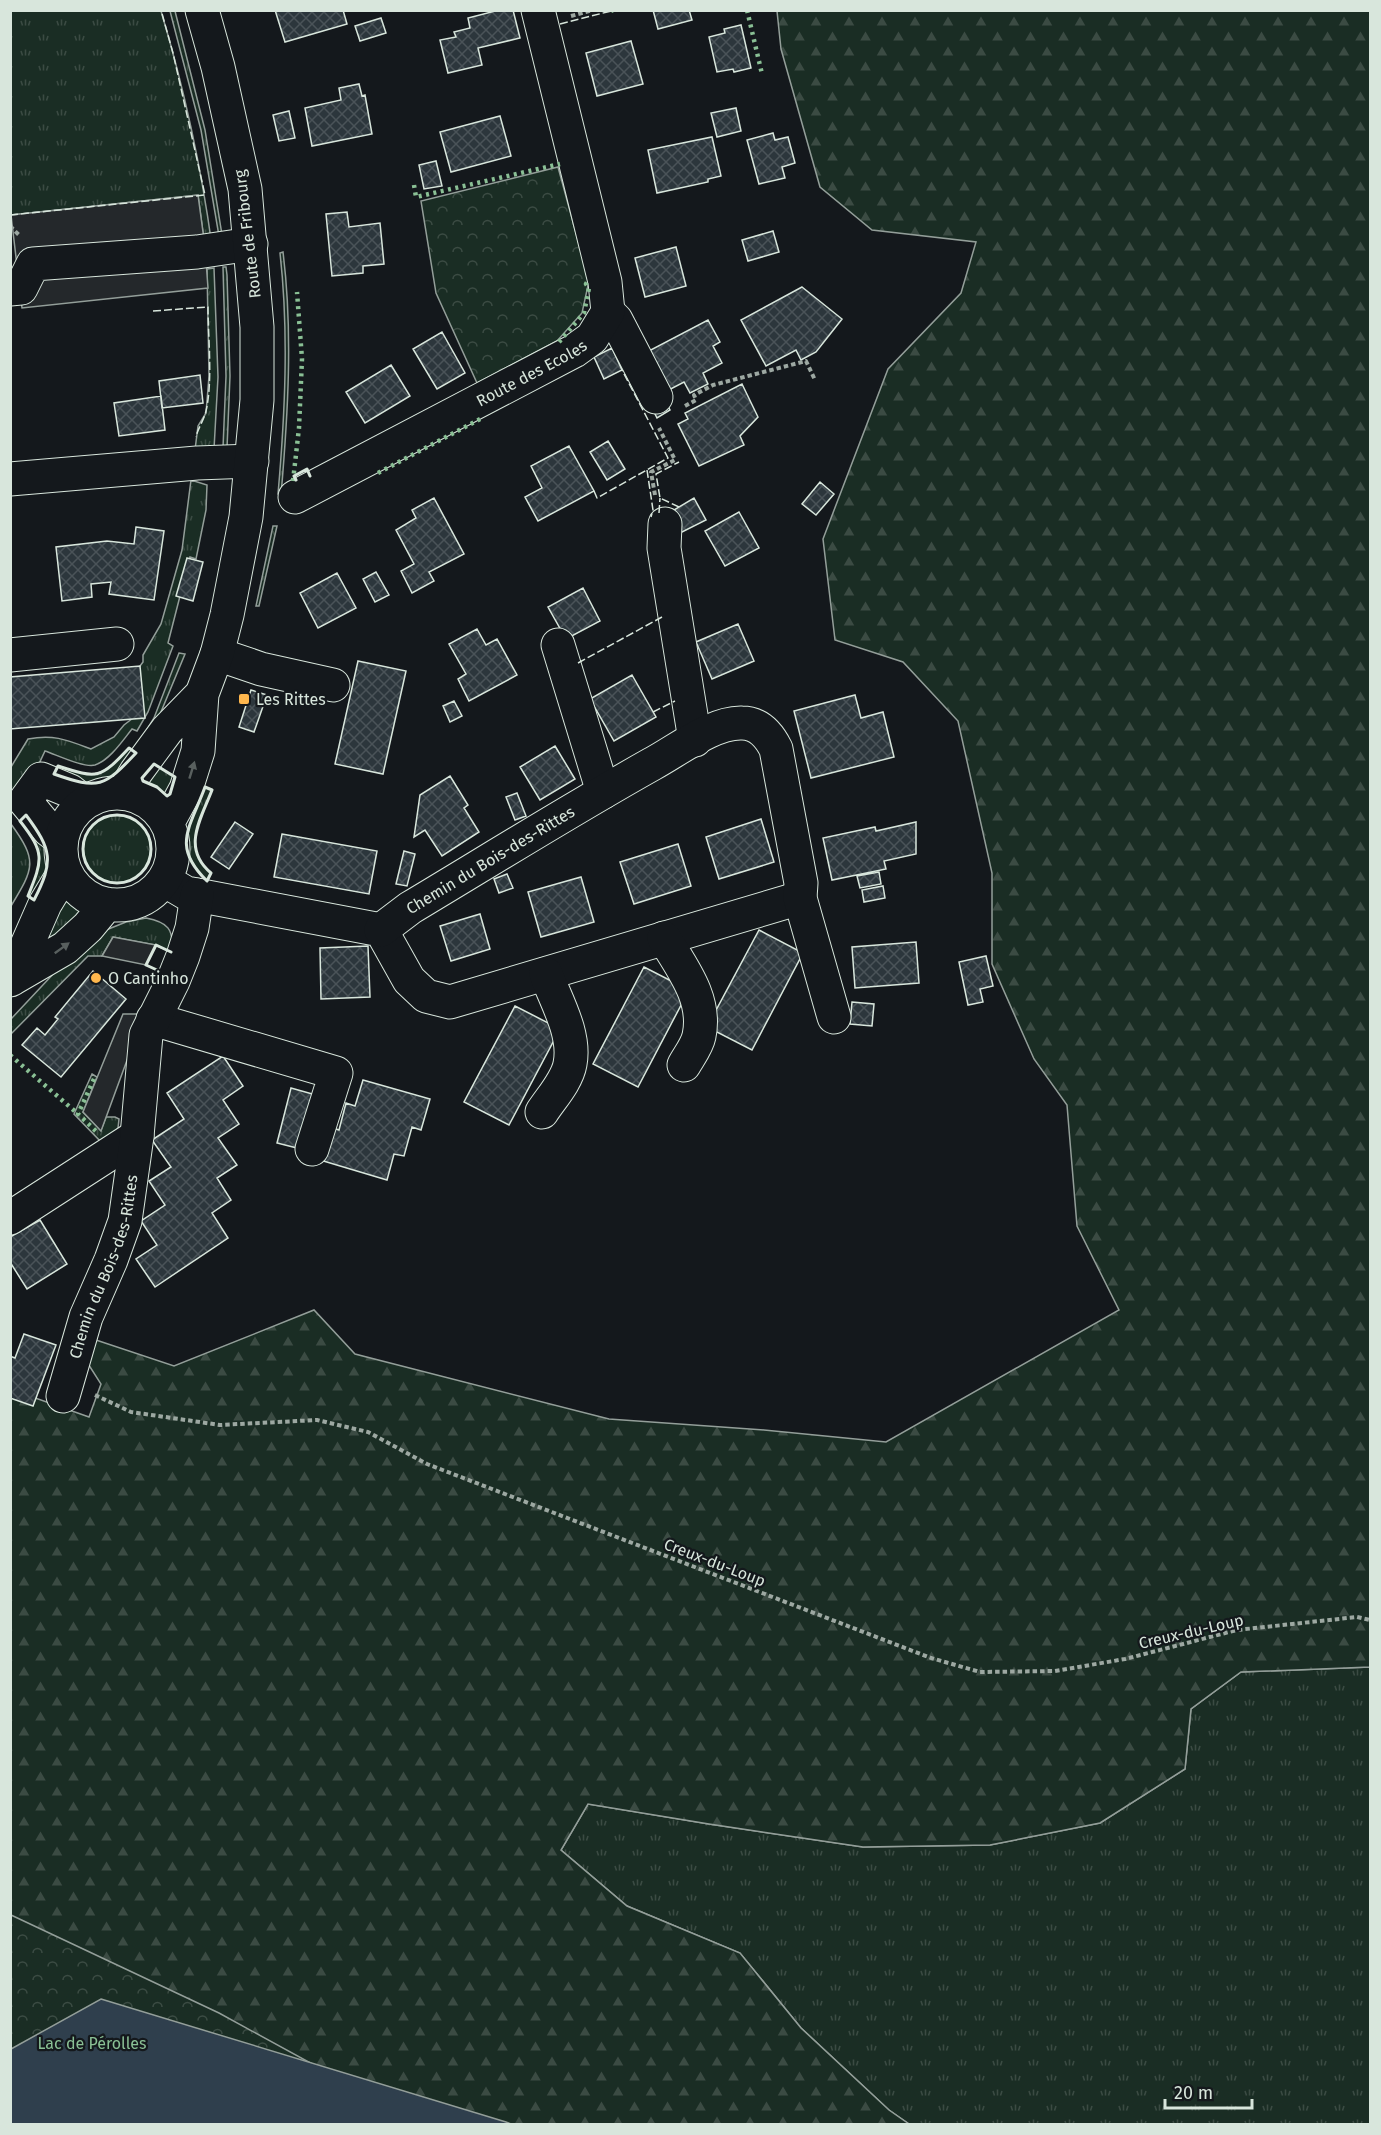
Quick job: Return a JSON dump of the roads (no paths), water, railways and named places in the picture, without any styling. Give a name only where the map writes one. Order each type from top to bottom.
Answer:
[{"type":"street","name":"Route de Fribourg","points":[[168,822],[186,789],[198,751],[202,694],[217,654],[227,615],[246,517],[257,400],[257,327],[245,189],[218,67],[202,10]]},
{"type":"street","points":[[538,10],[605,282],[608,312],[615,320],[662,410]]},
{"type":"street","points":[[10,289],[21,288],[33,264],[197,252],[251,244]]},
{"type":"street","name":"Route des Ecoles","points":[[295,497],[574,351],[592,338],[608,312]]},
{"type":"street","points":[[10,479],[197,463],[252,461]]},
{"type":"street","points":[[660,512],[695,740]]},
{"type":"street","points":[[10,655],[117,644]]},
{"type":"street","points":[[558,645],[603,792]]},
{"type":"street","points":[[217,654],[261,669],[333,685]]},
{"type":"street","name":"Route de Fribourg","points":[[124,792],[167,730],[202,694]]},
{"type":"street","name":"Chemin du Bois-des-Rittes","points":[[381,930],[410,908],[603,792],[713,729],[744,722],[769,735],[776,749],[801,883],[800,898],[834,1017]]},
{"type":"street","points":[[61,838],[49,830],[25,801],[41,779],[70,791],[84,802]]},
{"type":"street","points":[[124,792],[150,802],[168,822],[173,838],[174,853],[171,867],[164,880],[154,891],[142,899],[124,905],[107,904],[81,892],[72,882],[65,871],[61,856],[61,838],[75,811],[84,802],[101,795],[124,792]]},
{"type":"street","points":[[11,980],[45,904],[65,871]]},
{"type":"street","points":[[164,880],[186,893],[381,930],[409,980],[426,996],[450,1002],[800,898]]},
{"type":"street","name":"Chemin du Bois-des-Rittes","points":[[67,1384],[86,1317],[125,1221],[137,1136],[146,1035],[183,956],[192,928],[196,895]]},
{"type":"street","points":[[11,980],[65,948],[88,927],[107,904]]},
{"type":"street","points":[[664,938],[694,990],[700,1011],[699,1037],[684,1065]]},
{"type":"street","points":[[542,1112],[559,1088],[570,1065],[571,1039],[546,974]]},
{"type":"street","points":[[153,1019],[336,1073],[312,1149]]},
{"type":"street","name":"Chemin du Bois-des-Rittes","points":[[10,1218],[137,1136]]},
{"type":"water","name":"Lac de Pérolles","points":[[101,1999],[511,2124],[11,2124],[11,2049]]},
{"type":"place","name":"Les Rittes","points":[[244,699]]},
{"type":"place","name":"O Cantinho","points":[[96,978]]}]
